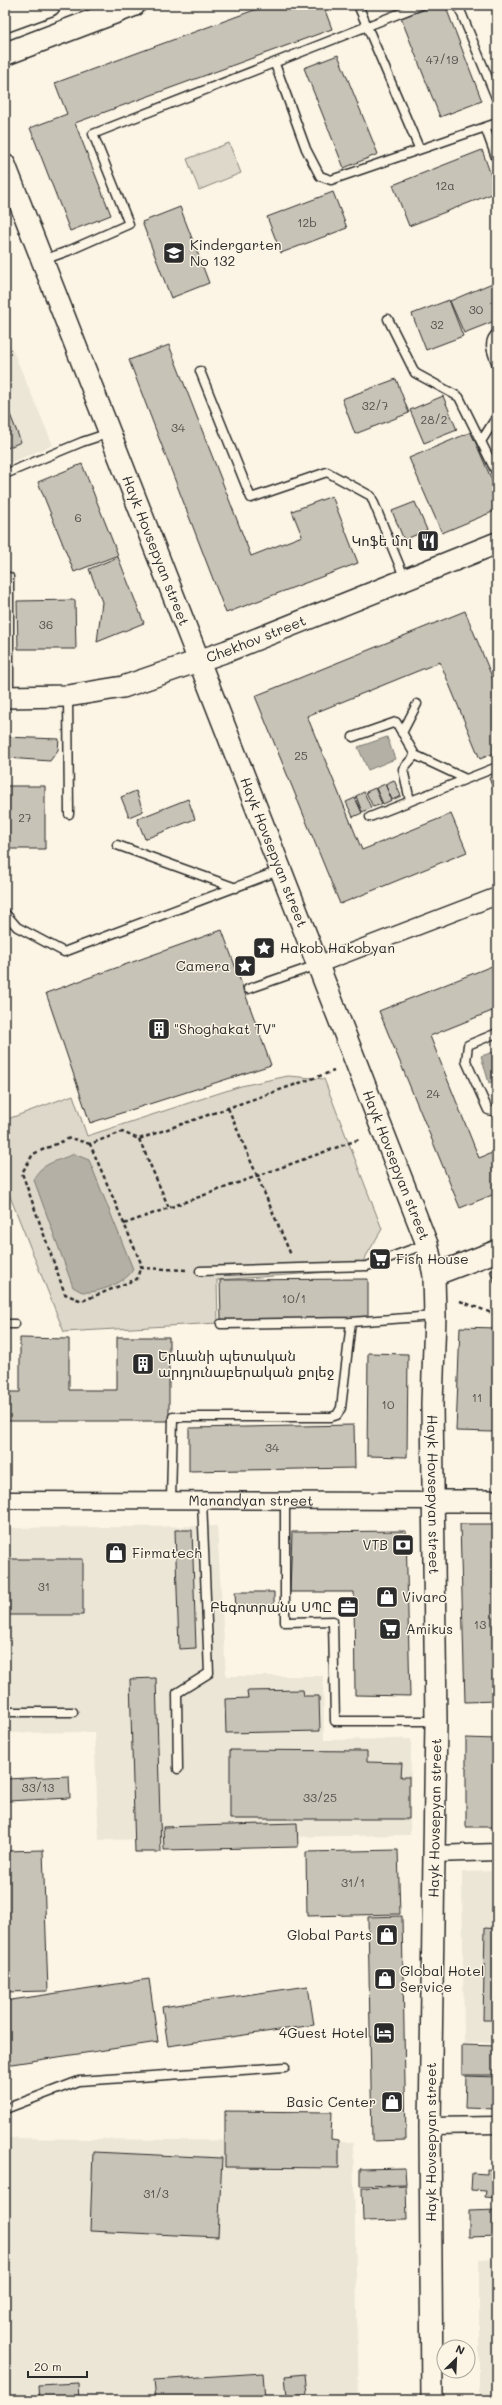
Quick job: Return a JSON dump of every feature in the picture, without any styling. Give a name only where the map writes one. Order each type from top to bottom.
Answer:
[{"type":"main road","points":[[5,21],[49,5]]},
{"type":"main road","points":[[5,54],[134,5]]},
{"type":"street","name":"Hayk Hovsepyan street","points":[[5,165],[427,1244],[434,1275],[435,1316],[432,1404],[435,1501],[436,1720],[430,2126],[432,2400]]},
{"type":"street","name":"Chekhov street","points":[[7,692],[68,696],[122,687],[197,656],[496,541]]},
{"type":"street","name":"Chekhov street","points":[[7,692],[67,687],[120,677],[197,656]]},
{"type":"street","points":[[317,965],[497,896]]},
{"type":"street","points":[[434,1275],[497,1251]]},
{"type":"street","name":"Manandyan street","points":[[5,1500],[497,1501]]},
{"type":"street","points":[[434,1854],[497,1852]]},
{"type":"street","points":[[430,2126],[497,2125]]},
{"type":"lane","points":[[358,5],[419,148]]},
{"type":"lane","points":[[43,260],[68,251],[128,224],[93,134],[275,64],[421,5]]},
{"type":"lane","points":[[458,5],[497,100]]},
{"type":"lane","points":[[275,64],[306,150],[320,176],[331,180],[419,148],[497,123]]},
{"type":"lane","points":[[485,127],[497,160]]},
{"type":"lane","points":[[388,319],[415,373],[459,396],[482,440],[497,474]]},
{"type":"lane","points":[[497,334],[492,337],[490,347],[497,366]]},
{"type":"lane","points":[[200,371],[251,498],[327,472],[371,496],[404,576]]},
{"type":"lane","points":[[482,440],[497,416]]},
{"type":"lane","points":[[5,474],[82,442],[110,433]]},
{"type":"lane","points":[[5,577],[9,577],[7,692]]},
{"type":"lane","points":[[68,696],[69,814]]},
{"type":"lane","points":[[402,733],[417,704]]},
{"type":"lane","points":[[353,737],[396,722],[415,756],[466,779]]},
{"type":"lane","points":[[410,801],[403,769],[415,756]]},
{"type":"lane","points":[[370,817],[497,768]]},
{"type":"lane","points":[[117,845],[236,888]]},
{"type":"lane","points":[[5,913],[17,927],[64,952],[282,870]]},
{"type":"lane","points":[[248,988],[317,965]]},
{"type":"lane","points":[[497,1033],[468,1045],[466,1060],[488,1110],[497,1112]]},
{"type":"lane","points":[[200,1271],[367,1266],[427,1244]]},
{"type":"lane","points":[[220,1324],[351,1322],[435,1316]]},
{"type":"lane","points":[[171,1500],[173,1417],[330,1417],[337,1415],[341,1408],[351,1322]]},
{"type":"lane","points":[[5,1324],[15,1324]]},
{"type":"lane","points":[[178,1769],[177,1693],[209,1673],[202,1500]]},
{"type":"lane","points":[[285,1500],[285,1622],[333,1622],[335,1721],[436,1720]]},
{"type":"lane","points":[[5,1712],[73,1712]]},
{"type":"lane","points":[[5,2109],[80,2081],[285,2067]]},
{"type":"path","points":[[141,1265],[137,1279],[82,1301],[65,1294],[22,1173],[33,1154],[70,1138],[90,1144],[122,1132],[139,1139],[334,1071]]},
{"type":"path","points":[[228,1108],[297,1269]]},
{"type":"path","points":[[139,1139],[169,1208]]},
{"type":"path","points":[[124,1224],[360,1139]]},
{"type":"path","points":[[90,1144],[143,1268],[200,1271]]},
{"type":"path","points":[[460,1301],[497,1315]]},
{"type":"shaded area","points":[[229,143],[241,173],[199,190],[187,159]]},
{"type":"shaded area","points":[[5,332],[53,445],[5,465]]},
{"type":"shaded area","points":[[387,737],[395,759],[368,770],[358,747]]},
{"type":"shaded area","points":[[497,1051],[497,1080],[489,1083],[481,1056]]},
{"type":"shaded area","points":[[288,1076],[324,1079],[382,1229],[358,1270],[217,1280],[218,1323],[64,1332],[5,1184],[5,1120],[73,1095],[87,1136],[241,1086]]},
{"type":"shaded area","points":[[74,1154],[89,1160],[133,1269],[130,1274],[112,1286],[90,1292],[81,1292],[73,1287],[34,1180],[36,1175],[45,1166]]},
{"type":"shaded area","points":[[217,1526],[226,1676],[323,1676],[324,1740],[411,1739],[410,1835],[99,1840],[94,1732],[5,1733],[5,1528]]},
{"type":"shaded area","points":[[497,1871],[497,2041],[464,2044],[462,1872]]},
{"type":"shaded area","points":[[5,2138],[353,2142],[359,2400],[5,2400]]},
{"type":"shaded area","points":[[497,2258],[497,2400],[482,2400],[479,2391],[479,2259]]},
{"type":"building","points":[[268,5],[323,5],[332,29],[75,123],[111,215],[70,231],[30,128],[67,114],[55,83]]},
{"type":"building","points":[[437,5],[445,5],[482,101],[440,117],[401,18]]},
{"type":"building","points":[[338,55],[378,154],[344,168],[304,68]]},
{"type":"building","points":[[482,150],[497,192],[409,226],[393,185]]},
{"type":"building","points":[[333,192],[347,228],[281,253],[267,217]]},
{"type":"building","points":[[180,207],[209,283],[171,298],[142,222]]},
{"type":"building","points":[[497,281],[497,320],[464,333],[450,301]]},
{"type":"building","points":[[449,300],[463,336],[426,350],[412,314]]},
{"type":"building","points":[[169,345],[251,556],[302,536],[292,511],[332,496],[358,563],[226,613],[129,360]]},
{"type":"building","points":[[396,379],[409,413],[355,434],[342,399]]},
{"type":"building","points":[[443,396],[457,430],[424,443],[410,410]]},
{"type":"building","points":[[5,402],[21,442],[5,449]]},
{"type":"building","points":[[471,432],[497,492],[497,510],[442,533],[409,458]]},
{"type":"building","points":[[82,464],[118,555],[74,572],[38,482]]},
{"type":"building","points":[[415,502],[427,530],[404,540],[392,511]]},
{"type":"building","points":[[118,557],[144,623],[97,642],[102,602],[89,569]]},
{"type":"building","points":[[75,600],[76,649],[18,649],[17,601]]},
{"type":"building","points":[[465,611],[497,689],[497,752],[480,759],[440,662],[307,716],[362,850],[451,814],[467,852],[340,904],[255,696]]},
{"type":"building","points":[[5,737],[59,739],[58,750],[50,761],[7,758],[7,765],[5,765]]},
{"type":"building","points":[[497,775],[497,799],[489,778]]},
{"type":"building","points":[[394,780],[401,796],[392,800],[385,784]]},
{"type":"building","points":[[385,784],[392,800],[383,804],[376,788]]},
{"type":"building","points":[[5,786],[45,786],[45,849],[5,849]]},
{"type":"building","points":[[375,788],[382,804],[373,807],[366,792]]},
{"type":"building","points":[[136,791],[143,811],[129,817],[121,797]]},
{"type":"building","points":[[364,792],[371,808],[362,812],[356,796]]},
{"type":"building","points":[[355,798],[362,813],[353,817],[346,802]]},
{"type":"building","points":[[188,799],[195,819],[145,839],[137,819]]},
{"type":"building","name":"\"Shoghakat TV\"","points":[[222,930],[271,1065],[90,1123],[46,993]]},
{"type":"building","points":[[497,964],[497,1009],[430,1036],[479,1158],[497,1151],[497,1193],[460,1208],[379,1011]]},
{"type":"building","points":[[497,1268],[497,1289],[490,1271]]},
{"type":"building","points":[[368,1279],[368,1318],[221,1320],[220,1280]]},
{"type":"building","points":[[460,1327],[497,1328],[494,1432],[456,1431]]},
{"type":"building","name":"Երևանի պետական արդյունաբերական քոլեջ","points":[[117,1337],[169,1337],[169,1421],[5,1421],[5,1392],[20,1392],[20,1338],[69,1339],[69,1390],[117,1390]]},
{"type":"building","points":[[368,1353],[408,1354],[407,1457],[367,1456]]},
{"type":"building","points":[[354,1425],[355,1468],[189,1471],[189,1428]]},
{"type":"building","points":[[460,1524],[496,1524],[497,1701],[465,1702]]},
{"type":"building","points":[[175,1530],[192,1530],[196,1648],[179,1649]]},
{"type":"building","points":[[406,1531],[410,1696],[355,1695],[354,1592],[290,1592],[292,1532]]},
{"type":"building","points":[[5,1559],[83,1559],[83,1615],[5,1615]]},
{"type":"building","points":[[235,1592],[274,1592],[274,1610],[236,1610]]},
{"type":"building","points":[[156,1678],[161,1852],[135,1852],[130,1679]]},
{"type":"building","points":[[303,1690],[304,1696],[319,1696],[320,1731],[226,1733],[225,1699],[248,1698],[247,1691]]},
{"type":"building","points":[[466,1738],[497,1739],[497,1827],[466,1827]]},
{"type":"building","points":[[230,1750],[367,1751],[367,1762],[402,1763],[401,1777],[409,1777],[409,1819],[230,1819]]},
{"type":"building","points":[[69,1776],[70,1798],[7,1801],[6,1779]]},
{"type":"building","points":[[297,1823],[298,1847],[164,1850],[163,1827]]},
{"type":"building","points":[[43,1850],[48,1991],[5,1992],[5,1851]]},
{"type":"building","points":[[398,1850],[400,1914],[307,1916],[306,1852]]},
{"type":"building","points":[[402,1916],[406,2140],[372,2141],[368,1917]]},
{"type":"building","points":[[485,1928],[497,1929],[497,2020],[483,2020]]},
{"type":"building","points":[[149,1979],[158,2042],[5,2065],[5,2001]]},
{"type":"building","points":[[308,1986],[314,2025],[168,2046],[162,2007]]},
{"type":"building","points":[[462,2045],[497,2046],[497,2075],[462,2075]]},
{"type":"building","points":[[466,2076],[497,2077],[497,2109],[465,2108]]},
{"type":"building","points":[[225,2111],[332,2112],[331,2139],[339,2140],[339,2168],[225,2167]]},
{"type":"building","points":[[93,2152],[222,2158],[218,2237],[90,2231]]},
{"type":"building","points":[[405,2168],[406,2185],[360,2186],[360,2169]]},
{"type":"building","points":[[487,2169],[497,2170],[497,2198],[485,2197],[486,2191],[471,2190],[472,2173],[487,2174]]},
{"type":"building","points":[[406,2186],[407,2220],[363,2221],[362,2188]]},
{"type":"building","points":[[497,2210],[497,2236],[469,2237],[469,2211]]},
{"type":"building","points":[[263,2373],[265,2400],[156,2400],[154,2380]]},
{"type":"building","points":[[305,2374],[307,2395],[287,2396],[285,2376]]},
{"type":"building","points":[[78,2383],[79,2400],[39,2400],[38,2385]]},
{"type":"place","name":"Kindergarten No 132","points":[[174,253]]},
{"type":"place","name":"Կոֆե մոլ","points":[[428,541]]},
{"type":"place","name":"Hakob Hakobyan","points":[[264,948]]},
{"type":"place","name":"Camera","points":[[245,966]]},
{"type":"place","name":"\"Shoghakat TV\"","points":[[159,1029]]},
{"type":"place","name":"Fish House","points":[[380,1259]]},
{"type":"place","name":"Երևանի պետական արդյունաբերական քոլեջ","points":[[143,1364]]},
{"type":"place","name":"VTB","points":[[403,1545]]},
{"type":"place","name":"Firmatech","points":[[116,1553]]},
{"type":"place","name":"Vivaro","points":[[387,1597]]},
{"type":"place","name":"Բեգոտրանս ՍՊԸ","points":[[348,1607]]},
{"type":"place","name":"Amikus","points":[[390,1629]]},
{"type":"place","name":"Global Parts","points":[[387,1935]]},
{"type":"place","name":"Global Hotel Service","points":[[385,1979]]},
{"type":"place","name":"4Guest Hotel","points":[[384,2033]]},
{"type":"place","name":"Basic Center","points":[[392,2102]]}]
